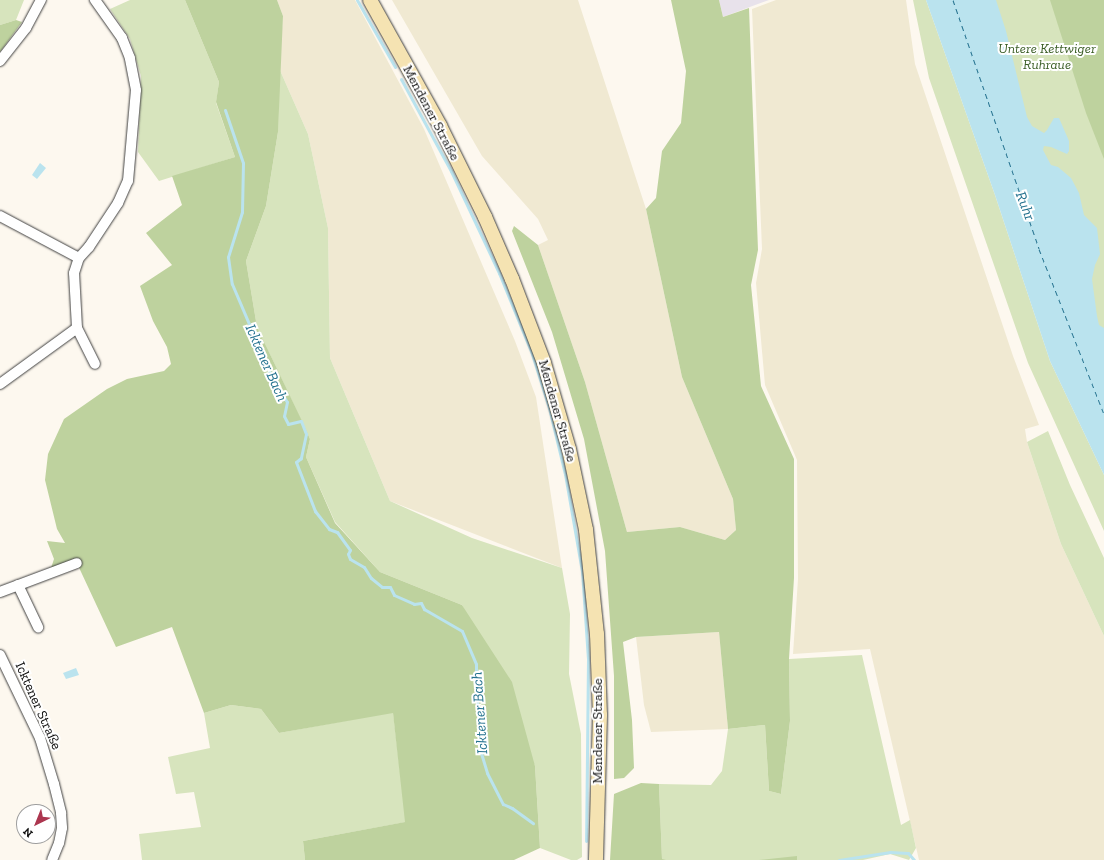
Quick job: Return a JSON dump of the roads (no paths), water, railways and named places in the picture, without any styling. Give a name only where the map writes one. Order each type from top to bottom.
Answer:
[{"type":"main road","name":"Mendener Straße","points":[[370,0],[440,126],[485,217],[512,279],[544,363],[570,450],[586,530],[597,634],[600,714],[596,860]]},
{"type":"street","points":[[0,61],[26,28],[41,0]]},
{"type":"street","points":[[95,364],[77,328],[74,273],[79,258],[89,247],[118,203],[128,181],[136,90],[130,58],[122,38],[96,1]]},
{"type":"street","points":[[0,216],[79,258]]},
{"type":"street","points":[[0,384],[77,328]]},
{"type":"street","points":[[0,592],[77,563]]},
{"type":"street","points":[[18,585],[38,626]]},
{"type":"street","name":"Icktener Straße","points":[[0,656],[40,738],[54,784],[61,813],[62,828],[59,843],[52,860]]},
{"type":"water","name":"Ruhr","points":[[926,0],[996,0],[1006,31],[1027,117],[1032,126],[1044,133],[1054,118],[1059,118],[1069,141],[1069,151],[1067,154],[1051,147],[1044,146],[1043,150],[1051,165],[1058,167],[1071,178],[1079,193],[1084,215],[1097,228],[1100,254],[1095,265],[1092,279],[1099,325],[1104,328],[1104,475],[1050,361],[995,195]]},
{"type":"water","points":[[40,163],[46,168],[37,179],[32,175]]},
{"type":"water","points":[[76,668],[79,675],[66,679],[63,673]]},
{"type":"waterway","points":[[357,0],[395,67]]},
{"type":"waterway","points":[[401,79],[451,171],[499,273],[532,354],[549,408],[565,474],[582,571],[588,658],[586,841]]},
{"type":"waterway","name":"Icktener Bach","points":[[225,110],[243,163],[242,212],[228,257],[232,284],[272,378],[287,402],[284,416],[288,424],[301,421],[306,434],[301,458],[296,462],[315,511],[329,529],[337,532],[350,550],[348,554],[350,559],[364,567],[371,578],[382,587],[390,587],[394,595],[414,604],[421,603],[424,609],[462,631],[476,664],[476,685],[480,688],[477,702],[481,753],[487,773],[503,804],[512,808],[533,823]]},
{"type":"waterway","name":"Icktener Bach","points":[[839,860],[890,852],[908,853],[914,860]]},
{"type":"park label","name":"Untere Kettwiger Ruhraue","points":[[1047,58]]}]
